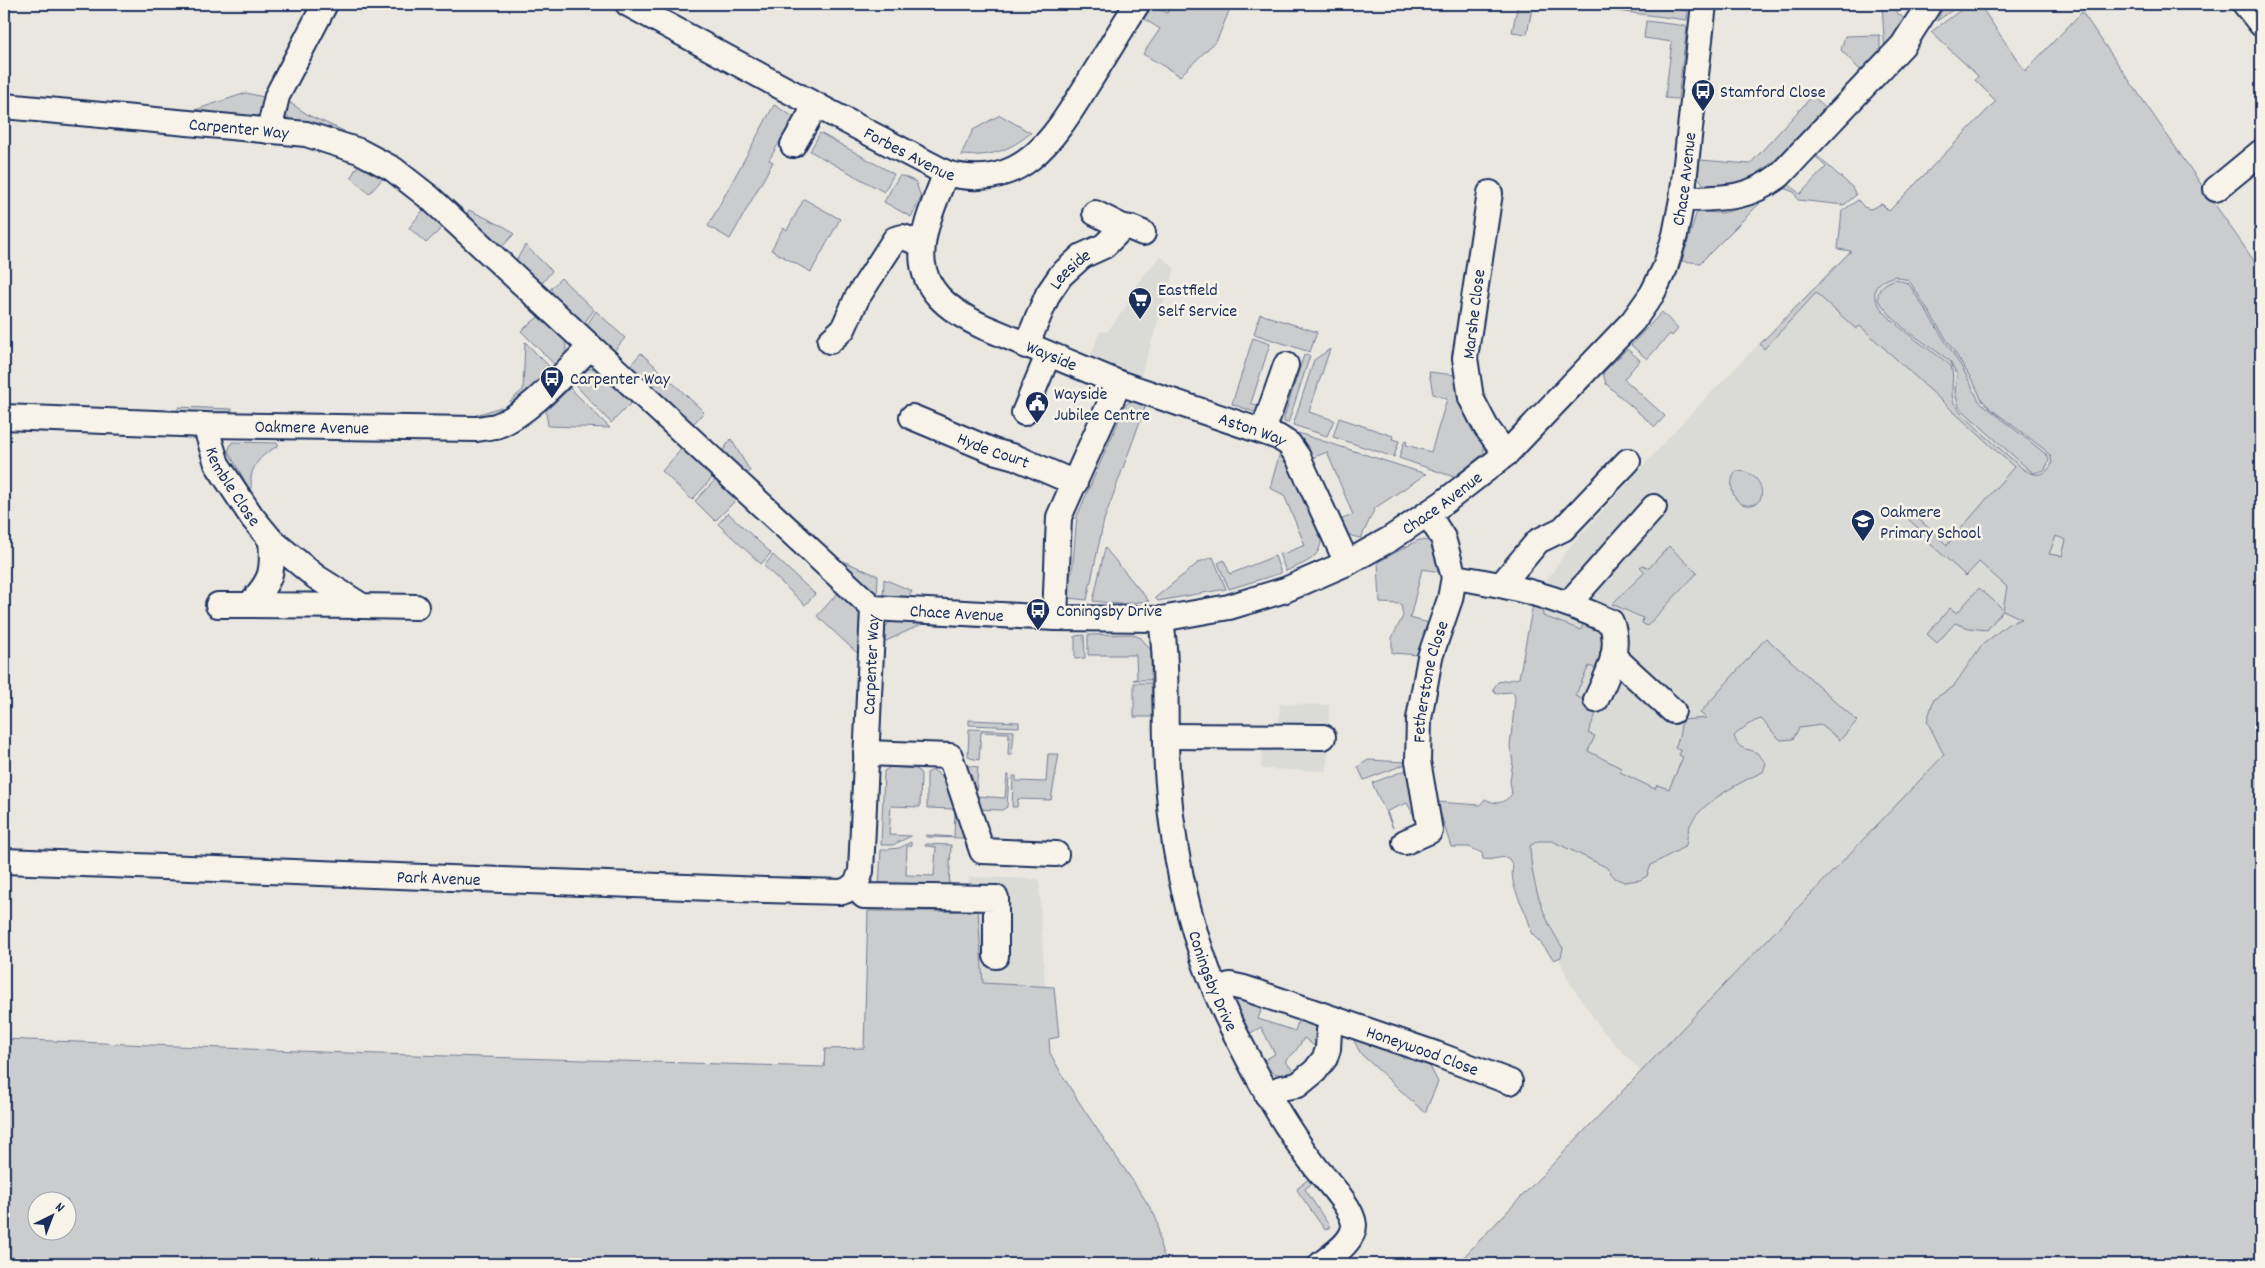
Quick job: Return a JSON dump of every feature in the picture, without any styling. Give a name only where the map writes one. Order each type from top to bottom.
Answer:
[{"type":"street","points":[[269,131],[278,96],[324,4]]},
{"type":"street","name":"Forbes Avenue","points":[[628,4],[946,173],[967,178],[994,176],[1020,165],[1043,149],[1062,124],[1137,4]]},
{"type":"street","name":"Chace Avenue","points":[[873,608],[1055,618],[1161,619],[1229,607],[1285,590],[1347,563],[1390,539],[1428,514],[1506,454],[1633,322],[1652,294],[1668,259],[1682,199],[1704,4]]},
{"type":"street","points":[[1682,199],[1741,196],[1758,190],[1780,175],[1903,45],[1929,4]]},
{"type":"street","points":[[2245,4],[2261,24]]},
{"type":"street","points":[[793,145],[816,105]]},
{"type":"street","name":"Carpenter Way","points":[[4,106],[306,134],[333,141],[359,151],[393,169],[430,198],[873,608],[858,878]]},
{"type":"street","points":[[2216,189],[2261,152]]},
{"type":"street","name":"Wayside","points":[[946,173],[925,227],[922,244],[924,271],[934,290],[946,306],[962,317],[1026,346],[1119,383]]},
{"type":"street","name":"Marshe Close","points":[[1490,193],[1465,358],[1471,398],[1486,427],[1506,454]]},
{"type":"street","name":"Leeside","points":[[1026,346],[1048,294],[1061,275],[1082,256],[1133,230],[1095,213]]},
{"type":"street","points":[[830,341],[844,328],[857,298],[894,239],[903,237],[922,244]]},
{"type":"street","name":"Oakmere Avenue","points":[[4,417],[205,425],[477,429],[497,425],[536,400],[590,347]]},
{"type":"street","points":[[1024,414],[1048,355]]},
{"type":"street","points":[[1263,431],[1286,365]]},
{"type":"street","points":[[1055,618],[1059,517],[1119,383]]},
{"type":"street","name":"Aston Way","points":[[1119,383],[1263,431],[1289,444],[1298,457],[1347,563]]},
{"type":"street","name":"Hyde Court","points":[[912,417],[993,451],[1015,457],[1074,483]]},
{"type":"street","name":"Kemble Close","points":[[205,425],[217,464],[252,517],[271,540],[316,577],[362,606]]},
{"type":"street","points":[[1502,584],[1538,541],[1563,529],[1628,461]]},
{"type":"street","points":[[1570,604],[1654,507]]},
{"type":"street","name":"Fetherstone Close","points":[[1405,842],[1430,831],[1418,761],[1419,720],[1430,657],[1450,599],[1454,578],[1443,538],[1428,514]]},
{"type":"street","name":"Kemble Close","points":[[248,605],[267,585],[273,558],[271,540]]},
{"type":"street","points":[[1454,578],[1502,584],[1570,604],[1611,622],[1615,632],[1612,663],[1596,700]]},
{"type":"street","points":[[218,605],[416,607]]},
{"type":"street","name":"Coningsby Drive","points":[[1161,619],[1165,645],[1168,784],[1173,832],[1191,921],[1227,1016],[1267,1094],[1300,1146],[1336,1192],[1354,1224],[1353,1232],[1348,1241],[1321,1264]]},
{"type":"street","points":[[1613,656],[1673,711]]},
{"type":"street","points":[[1166,736],[1323,737]]},
{"type":"street","points":[[866,753],[950,756],[982,851],[1056,854]]},
{"type":"street","name":"Park Avenue","points":[[4,861],[842,892],[858,878]]},
{"type":"street","points":[[858,878],[864,896],[996,898],[996,956]]},
{"type":"street","name":"Honeywood Close","points":[[1216,989],[1230,985],[1244,988],[1332,1020],[1436,1054],[1510,1082]]},
{"type":"street","points":[[1267,1094],[1281,1088],[1298,1085],[1315,1071],[1325,1058],[1332,1020]]},
{"type":"shaded area","points":[[1173,4],[1232,4],[1217,40],[1180,76],[1143,54],[1160,29],[1144,19],[1153,5],[1167,13]]},
{"type":"shaded area","points":[[1518,4],[1533,4],[1527,34],[1512,32]]},
{"type":"shaded area","points":[[1563,4],[1672,4],[1672,8],[1688,11],[1687,20]]},
{"type":"shaded area","points":[[1882,4],[1897,4],[1900,7],[1896,12],[1910,23],[1885,55]]},
{"type":"shaded area","points":[[1944,4],[1961,4],[1937,21]]},
{"type":"shaded area","points":[[1969,4],[1979,4],[2025,71],[2082,12],[2261,271],[2261,1264],[1457,1264],[1944,755],[1927,721],[1934,699],[1953,687],[1981,646],[2008,624],[2022,619],[2003,610],[1987,630],[1969,628],[1955,623],[1937,643],[1927,634],[1950,608],[1957,613],[1979,588],[2003,609],[2007,587],[1979,562],[1966,576],[1926,540],[1928,537],[1907,518],[1912,513],[1947,545],[2014,467],[1860,326],[1856,329],[1816,293],[1764,349],[1760,344],[1851,251],[1838,249],[1842,211],[1858,200],[1864,207],[1870,209],[1882,204],[1889,211],[1996,101],[1975,80],[1978,76],[1931,32]],"holes":[[[1895,276],[1908,280],[1912,285],[1974,383],[1982,400],[2044,449],[2051,457],[2052,464],[2046,472],[2035,474],[2023,469],[1973,425],[1957,407],[1952,397],[1953,375],[1951,366],[1894,322],[1881,308],[1875,295],[1878,284]],[[2056,536],[2066,540],[2062,556],[2049,554]]]},
{"type":"shaded area","name":"Oakmere Primary School","points":[[2082,12],[2261,271],[1944,755],[1641,1072],[1601,1029],[1570,983],[1534,902],[1511,807],[1510,781],[1514,710],[1540,590],[1569,548],[1680,425]]},
{"type":"shaded area","points":[[1646,21],[1687,26],[1678,99],[1665,98],[1672,42],[1644,38]]},
{"type":"shaded area","points":[[1880,35],[1880,54],[1862,72],[1841,50],[1845,36]]},
{"type":"shaded area","points":[[246,93],[268,98],[261,113],[255,119],[194,117],[195,110]]},
{"type":"shaded area","points":[[1813,95],[1826,109],[1772,162],[1756,174],[1740,182],[1722,186],[1704,185],[1698,177],[1700,160],[1750,164]]},
{"type":"shaded area","points":[[285,102],[289,102],[310,116],[344,131],[342,136],[314,131],[296,124],[289,119],[285,112]]},
{"type":"shaded area","points":[[774,105],[794,117],[769,160],[773,162],[730,239],[708,226]]},
{"type":"shaded area","points":[[1000,115],[1031,133],[999,152],[981,155],[961,155],[973,130]]},
{"type":"shaded area","points":[[820,133],[894,174],[884,192],[810,151]]},
{"type":"shaded area","points":[[1816,155],[1852,187],[1856,195],[1844,205],[1798,200],[1794,192],[1783,188],[1788,184],[1800,194],[1826,167]]},
{"type":"shaded area","points":[[361,160],[387,174],[369,194],[351,177]]},
{"type":"shaded area","points":[[899,176],[916,182],[921,198],[911,217],[884,202]]},
{"type":"shaded area","points":[[804,199],[840,219],[811,272],[771,250],[783,228],[787,230]]},
{"type":"shaded area","points":[[1760,203],[1700,263],[1682,261],[1696,214],[1699,212],[1722,213]]},
{"type":"shaded area","points":[[427,205],[447,223],[426,243],[409,228]]},
{"type":"shaded area","points":[[469,210],[507,228],[514,234],[501,248],[466,216]]},
{"type":"shaded area","points":[[525,245],[552,271],[543,282],[537,283],[515,263]]},
{"type":"shaded area","points":[[1160,256],[1175,268],[1141,375],[1091,356],[1099,332],[1108,331],[1127,305],[1131,291]]},
{"type":"shaded area","points":[[561,278],[594,310],[582,326],[549,294],[552,287]]},
{"type":"shaded area","points":[[1896,279],[1907,283],[1911,287],[1964,371],[1979,401],[2047,455],[2049,460],[2045,470],[2034,473],[2028,469],[1959,407],[1955,392],[1957,374],[1950,361],[1905,329],[1878,300],[1882,286]]},
{"type":"shaded area","points":[[596,311],[625,338],[614,351],[610,351],[585,328]]},
{"type":"shaded area","points":[[1662,312],[1678,329],[1672,336],[1670,334],[1647,359],[1631,345]]},
{"type":"shaded area","points":[[543,313],[560,332],[566,344],[566,351],[558,368],[521,331]]},
{"type":"shaded area","points":[[1260,314],[1317,332],[1310,352],[1254,334]]},
{"type":"shaded area","points":[[1253,338],[1270,344],[1251,403],[1267,409],[1263,415],[1232,404]]},
{"type":"shaded area","points":[[525,342],[554,371],[514,405],[510,401],[523,390]]},
{"type":"shaded area","points":[[1330,349],[1309,412],[1334,420],[1327,436],[1293,425],[1314,360]]},
{"type":"shaded area","points":[[1627,349],[1640,360],[1624,379],[1665,416],[1655,427],[1606,384],[1603,373]]},
{"type":"shaded area","points":[[641,353],[704,412],[694,423],[687,424],[628,368]]},
{"type":"shaded area","points":[[1304,355],[1310,356],[1288,423],[1284,422],[1284,417]]},
{"type":"shaded area","points":[[594,368],[604,371],[635,399],[611,423],[570,379],[577,372]]},
{"type":"shaded area","points":[[1429,372],[1455,375],[1464,410],[1484,448],[1484,453],[1454,477],[1399,458],[1405,440],[1407,441],[1406,445],[1431,452],[1447,399],[1433,394]]},
{"type":"shaded area","points":[[570,388],[610,428],[548,426],[546,411]]},
{"type":"shaded area","points":[[1133,401],[1146,405],[1104,520],[1087,600],[1068,598],[1065,578],[1072,573],[1077,516],[1119,420],[1115,410],[1117,405],[1123,407]]},
{"type":"shaded area","points":[[179,407],[232,409],[232,414],[175,413]]},
{"type":"shaded area","points":[[501,407],[502,411],[486,419],[443,419],[442,416],[473,416]]},
{"type":"shaded area","points":[[1339,418],[1393,436],[1392,439],[1399,441],[1394,457],[1333,437]]},
{"type":"shaded area","points":[[1298,433],[1426,474],[1375,508],[1361,538],[1349,535],[1341,528],[1337,521],[1353,515],[1327,452],[1312,458],[1303,440],[1297,435]]},
{"type":"shaded area","points":[[731,439],[750,471],[746,475],[720,455]]},
{"type":"shaded area","points":[[232,442],[278,443],[278,446],[264,455],[254,467],[250,490],[228,451]]},
{"type":"shaded area","points":[[685,445],[714,472],[713,477],[692,500],[662,471]]},
{"type":"shaded area","points":[[1281,449],[1285,452],[1321,535],[1321,543],[1316,555],[1286,571],[1279,554],[1305,545],[1284,495],[1270,488]]},
{"type":"shaded area","points":[[1736,471],[1750,474],[1759,483],[1762,494],[1756,504],[1745,505],[1736,499],[1733,494],[1732,482]]},
{"type":"shaded area","points":[[720,477],[740,496],[715,521],[695,501]]},
{"type":"shaded area","points":[[757,482],[817,537],[813,541],[755,487]]},
{"type":"shaded area","points":[[728,513],[771,553],[761,564],[718,524]]},
{"type":"shaded area","points":[[1419,540],[1433,541],[1438,556],[1440,572],[1422,569],[1410,618],[1429,623],[1420,655],[1392,653],[1392,638],[1403,616],[1401,604],[1380,603],[1378,562]]},
{"type":"shaded area","points":[[1669,546],[1697,573],[1647,626],[1642,623],[1643,618],[1612,604],[1645,572],[1640,567],[1643,565],[1649,568]]},
{"type":"shaded area","points":[[1105,548],[1149,601],[1120,604],[1093,601]]},
{"type":"shaded area","points":[[773,555],[815,594],[805,605],[764,566]]},
{"type":"shaded area","points":[[1275,556],[1281,573],[1229,589],[1218,563],[1224,560],[1230,574]]},
{"type":"shaded area","points":[[1213,557],[1226,589],[1158,601],[1155,598],[1199,562]]},
{"type":"shaded area","points":[[841,560],[878,576],[877,596],[839,565]]},
{"type":"shaded area","points":[[884,579],[912,591],[907,601],[883,600]]},
{"type":"shaded area","points":[[842,591],[862,613],[861,653],[856,652],[817,616]]},
{"type":"shaded area","points":[[1534,599],[1542,603],[1543,616],[1581,630],[1585,619],[1606,633],[1599,670],[1589,666],[1575,696],[1599,706],[1588,733],[1595,736],[1588,751],[1621,768],[1620,772],[1655,789],[1657,785],[1669,789],[1683,757],[1679,755],[1681,751],[1675,748],[1682,720],[1707,718],[1700,713],[1766,638],[1857,721],[1840,740],[1821,725],[1799,728],[1793,739],[1781,740],[1761,719],[1743,728],[1734,736],[1736,741],[1741,747],[1757,753],[1766,763],[1763,772],[1745,780],[1706,805],[1691,823],[1686,846],[1651,865],[1647,876],[1640,880],[1624,882],[1615,878],[1606,867],[1552,841],[1538,841],[1530,846],[1539,900],[1563,948],[1561,957],[1554,960],[1531,933],[1527,916],[1513,883],[1513,865],[1508,858],[1483,859],[1482,853],[1469,847],[1451,847],[1437,802],[1480,805],[1485,799],[1496,803],[1503,802],[1512,794],[1510,781],[1513,762],[1510,747],[1515,698],[1513,692],[1496,693],[1493,689],[1498,682],[1519,678]]},
{"type":"shaded area","points":[[898,618],[1025,627],[1026,630],[922,624],[880,644],[882,630]]},
{"type":"shaded area","points":[[1132,634],[1141,638],[1151,650],[1151,680],[1133,680],[1137,679],[1136,655],[1088,655],[1088,635]]},
{"type":"shaded area","points":[[1084,635],[1085,658],[1075,659],[1075,636]]},
{"type":"shaded area","points":[[1134,683],[1151,683],[1153,717],[1134,717]]},
{"type":"shaded area","points":[[1280,704],[1329,705],[1327,771],[1261,769],[1264,730],[1274,729],[1279,722]]},
{"type":"shaded area","points":[[969,720],[1019,722],[1019,727],[969,725]]},
{"type":"shaded area","points":[[969,729],[1014,731],[1012,755],[1008,755],[1009,733],[981,732],[979,760],[970,758],[968,756]]},
{"type":"shaded area","points":[[1048,754],[1059,754],[1051,800],[1018,799],[1017,807],[1012,807],[1013,776],[1016,776],[1016,781],[1046,782]]},
{"type":"shaded area","points":[[1368,760],[1406,762],[1406,764],[1364,780],[1358,767]]},
{"type":"shaded area","points":[[963,765],[978,767],[976,796],[1005,798],[1007,775],[1009,775],[1007,807],[1002,810],[974,809]]},
{"type":"shaded area","points":[[890,767],[917,769],[921,774],[920,807],[891,806],[889,835],[911,836],[893,845],[881,845],[884,771]]},
{"type":"shaded area","points":[[933,770],[946,779],[964,835],[963,838],[926,837],[926,835],[954,837],[955,809],[927,808],[927,773]]},
{"type":"shaded area","points":[[1406,770],[1416,819],[1407,803],[1387,811],[1393,828],[1372,783]]},
{"type":"shaded area","points":[[911,842],[911,846],[907,846],[906,875],[934,876],[936,847],[925,846],[926,844],[951,845],[949,887],[879,886],[881,850],[899,848]]},
{"type":"shaded area","points":[[969,877],[1039,879],[1045,987],[983,983],[978,911],[895,911],[888,905],[968,888]]},
{"type":"shaded area","points":[[868,911],[978,911],[983,983],[1054,987],[1059,1037],[1049,1039],[1050,1053],[1074,1095],[1154,1214],[1157,1220],[1160,1245],[1165,1258],[1170,1264],[4,1264],[4,1039],[346,1053],[824,1067],[825,1049],[864,1048]]},
{"type":"shaded area","points":[[1235,996],[1264,1001],[1258,1019],[1295,1031],[1300,1014],[1315,1028],[1317,1048],[1304,1038],[1295,1052],[1285,1061],[1296,1073],[1276,1074],[1259,1063],[1275,1054],[1261,1027],[1245,1036],[1232,999]]},
{"type":"shaded area","points":[[1353,1039],[1378,1043],[1428,1063],[1438,1082],[1425,1113],[1361,1054]]},
{"type":"shaded area","points":[[1315,1175],[1319,1178],[1305,1189],[1330,1227],[1325,1230],[1297,1190],[1299,1186]]},
{"type":"place","name":"Stamford Close","points":[[1703,112]]},
{"type":"place","name":"Eastfield Self Service","points":[[1140,320]]},
{"type":"place","name":"Carpenter Way","points":[[552,399]]},
{"type":"place","name":"Wayside Jubilee Centre","points":[[1037,424]]},
{"type":"place","name":"Oakmere Primary School","points":[[1863,542]]},
{"type":"place","name":"Coningsby Drive","points":[[1038,631]]}]
